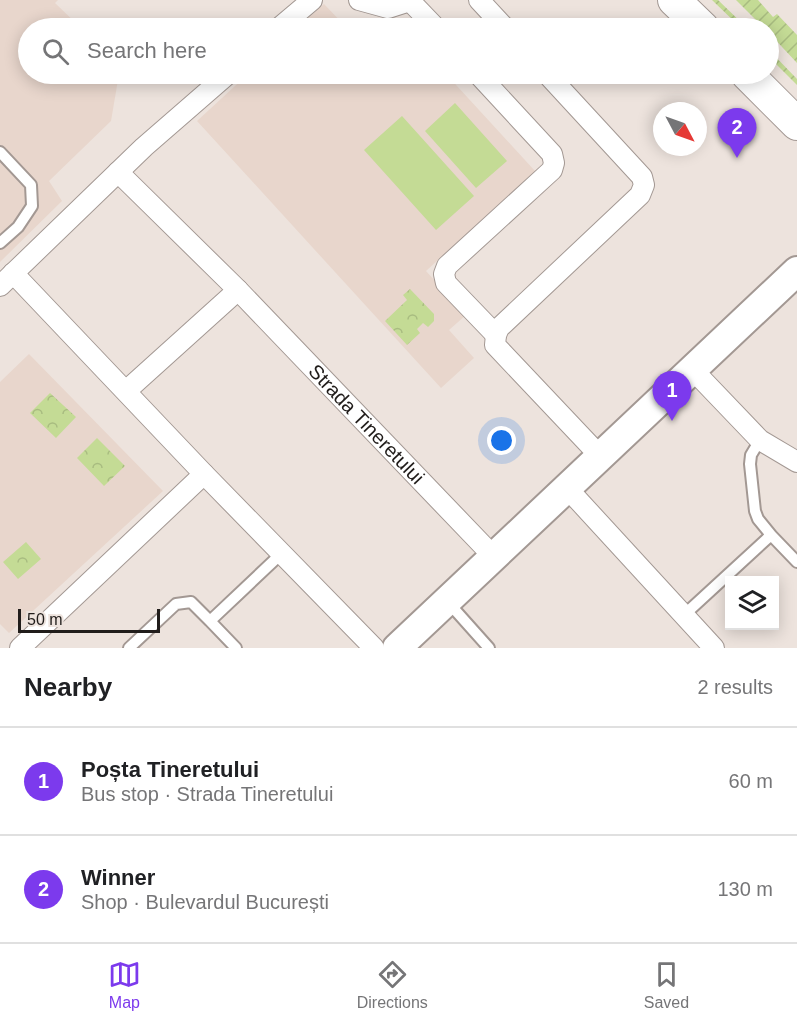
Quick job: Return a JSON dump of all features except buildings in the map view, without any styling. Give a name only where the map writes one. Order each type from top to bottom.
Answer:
[{"type":"main road","points":[[674,0],[693,18]]},
{"type":"main road","points":[[757,84],[797,124]]},
{"type":"street","points":[[291,18],[312,0]]},
{"type":"street","points":[[358,0],[388,8],[412,1],[427,18]]},
{"type":"street","points":[[479,0],[496,18]]},
{"type":"street","points":[[217,84],[118,172],[7,280],[126,391],[374,648]]},
{"type":"street","points":[[487,84],[552,154],[554,163],[552,170],[447,266],[444,274],[446,283],[496,335]]},
{"type":"street","points":[[556,84],[642,177],[644,185],[640,195],[499,328],[495,345],[600,456]]},
{"type":"street","name":"Strada Tineretului","points":[[118,172],[238,290],[494,557]]},
{"type":"street","points":[[396,648],[797,271]]},
{"type":"street","points":[[126,391],[238,290]]},
{"type":"street","points":[[693,370],[760,440],[797,462]]},
{"type":"street","points":[[20,648],[204,474]]},
{"type":"street","points":[[567,488],[714,648]]},
{"type":"lane","points":[[0,152],[31,185],[32,206],[18,227],[0,243]]},
{"type":"lane","points":[[760,440],[751,455],[750,464],[755,511],[758,519],[771,535],[797,562]]},
{"type":"lane","points":[[684,615],[771,535]]},
{"type":"lane","points":[[210,621],[282,554]]},
{"type":"lane","points":[[446,600],[489,648]]},
{"type":"lane","points":[[129,648],[176,604],[191,602],[236,648]]},
{"type":"shaded area","points":[[0,0],[58,0],[55,3],[71,18],[18,18],[18,84],[117,84],[111,121],[49,181],[62,201],[0,262]]},
{"type":"shaded area","points":[[324,4],[337,18],[308,18]]},
{"type":"shaded area","points":[[390,12],[396,18],[383,18]]},
{"type":"shaded area","points":[[237,84],[455,84],[535,171],[426,271],[466,315],[449,330],[474,358],[441,388],[197,121]]},
{"type":"shaded area","points":[[29,354],[163,491],[9,633],[0,624],[0,382]]},
{"type":"green space","points":[[712,0],[718,0],[737,18],[731,18]]},
{"type":"green space","points":[[736,0],[758,0],[773,17],[777,14],[797,35],[797,63],[779,44],[779,18],[754,18]]},
{"type":"green space","points":[[779,60],[797,79],[797,85],[779,67]]},
{"type":"green space","points":[[455,103],[507,161],[476,188],[425,131]]},
{"type":"green space","points":[[402,116],[474,196],[436,230],[364,150]]},
{"type":"green space","points":[[410,289],[434,314],[434,321],[428,327],[423,323],[417,329],[420,333],[407,345],[385,321],[407,300],[403,295]]},
{"type":"green space","points":[[50,393],[76,417],[56,438],[30,413]]},
{"type":"green space","points":[[97,438],[125,466],[104,486],[77,458]]},
{"type":"green space","points":[[26,542],[41,559],[18,579],[3,562]]},
{"type":"place","name":"Winner","points":[[737,158]]},
{"type":"place","name":"Poșta Tineretului","points":[[672,421]]}]
